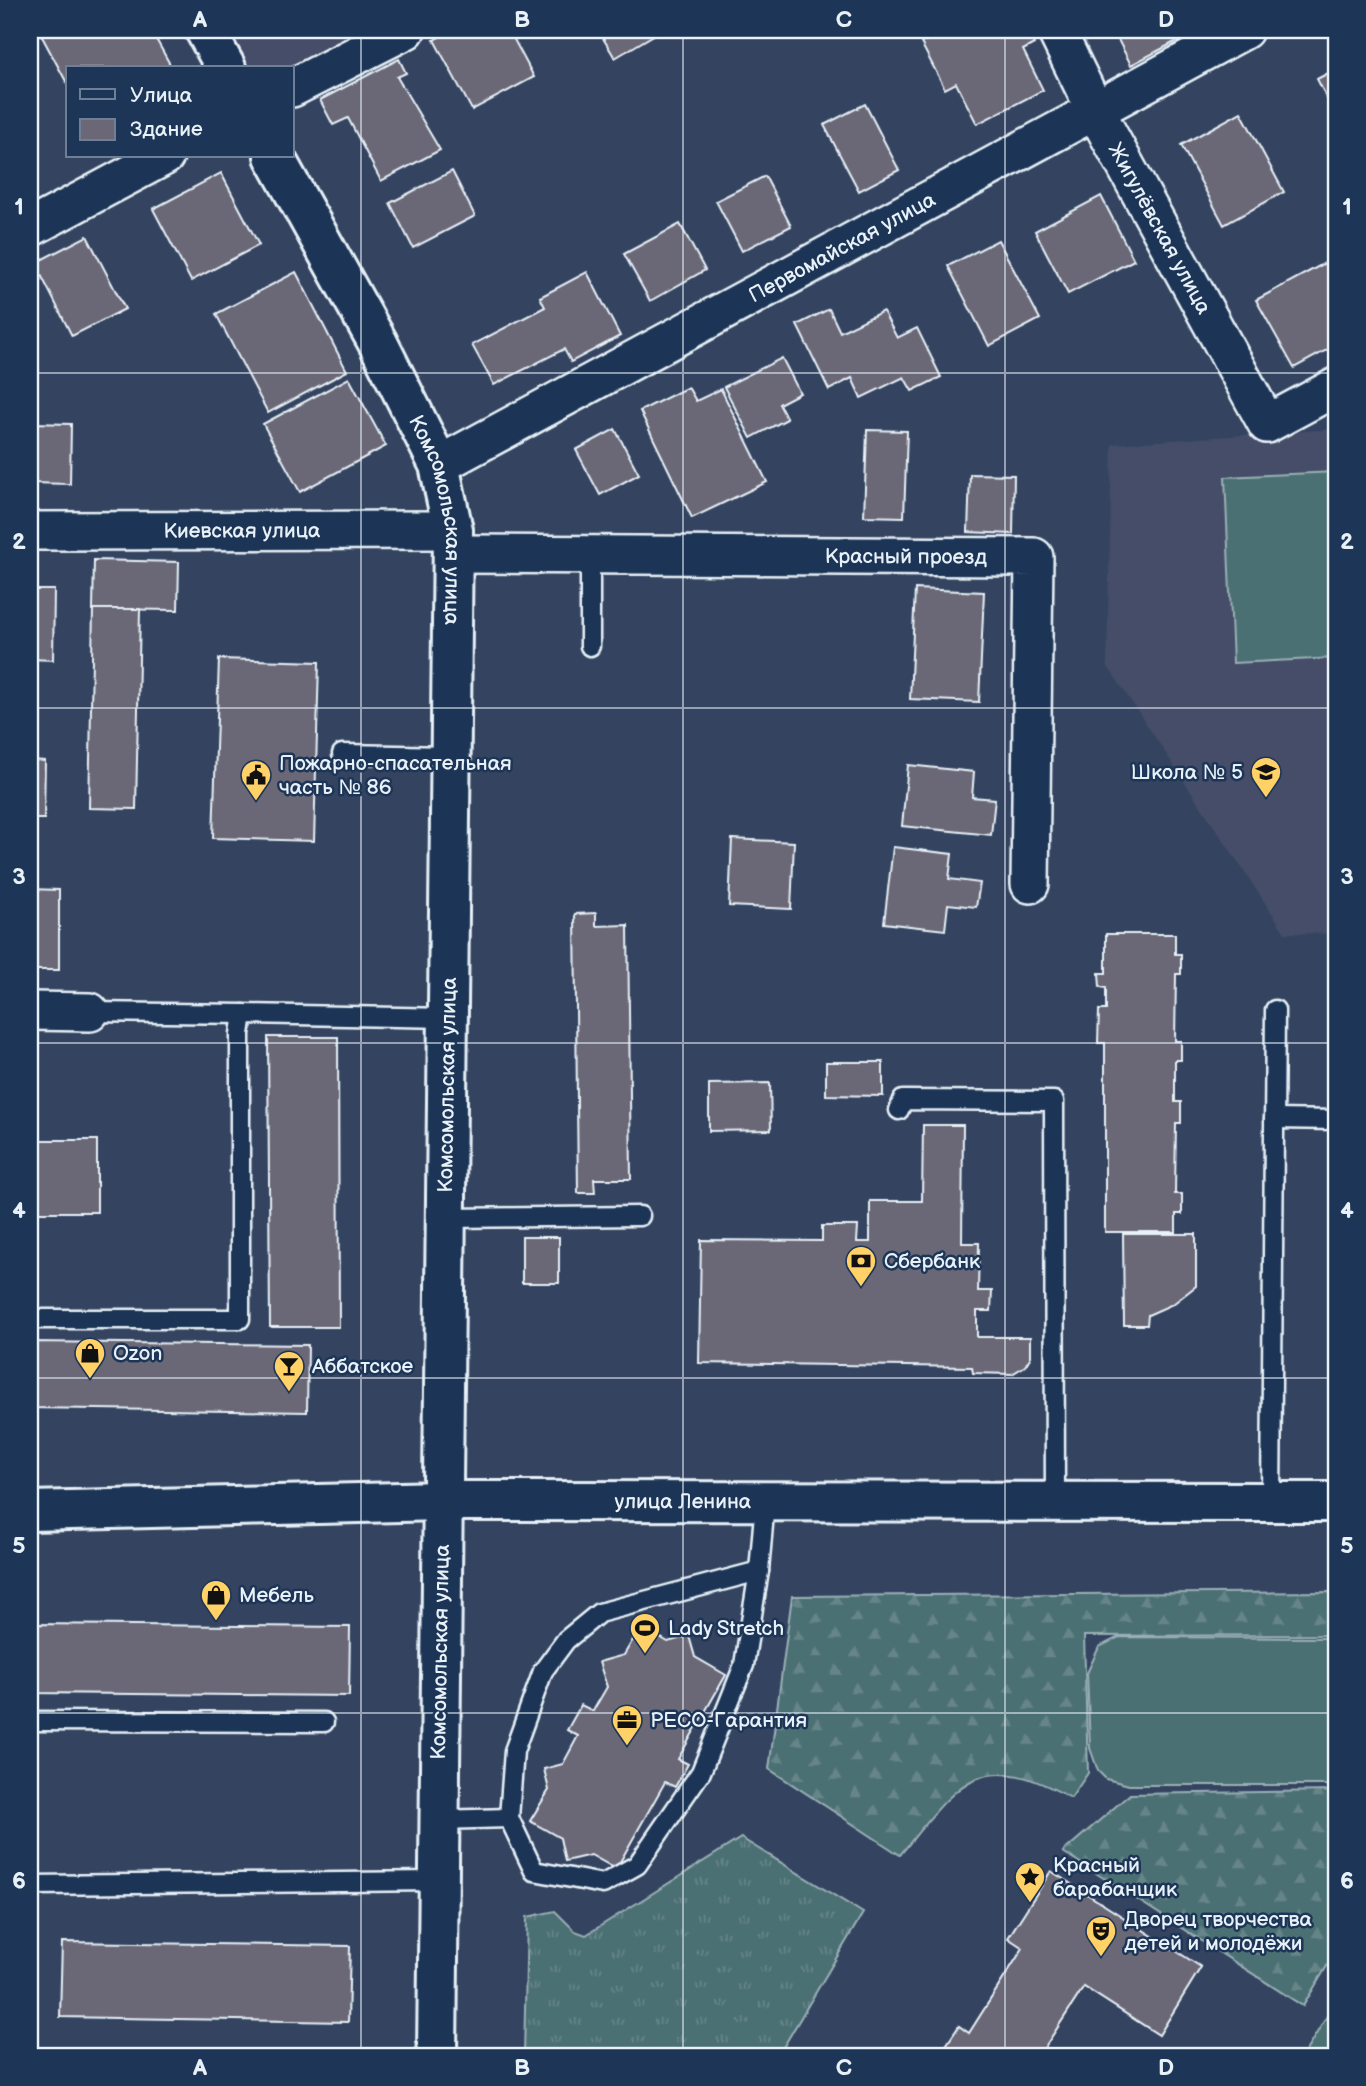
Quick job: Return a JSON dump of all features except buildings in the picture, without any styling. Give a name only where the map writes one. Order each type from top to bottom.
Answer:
[{"type":"main road","points":[[205,30],[225,66]]},
{"type":"main road","name":"Комсомольская улица","points":[[275,158],[378,343],[439,465],[453,542],[437,2056]]},
{"type":"main road","name":"улица Ленина","points":[[30,1511],[442,1501],[1336,1502]]},
{"type":"street","points":[[294,87],[406,30]]},
{"type":"street","name":"Жигулёвская улица","points":[[1056,30],[1095,110],[1267,424],[1336,387]]},
{"type":"street","name":"Первомайская улица","points":[[439,465],[1244,30]]},
{"type":"street","points":[[30,229],[160,158]]},
{"type":"street","name":"Киевская улица","points":[[30,531],[453,542]]},
{"type":"street","name":"Красный проезд","points":[[453,542],[590,555],[1034,557],[1030,884]]},
{"type":"street","points":[[30,1011],[90,1012]]},
{"type":"lane","points":[[590,555],[590,646]]},
{"type":"lane","points":[[342,754],[450,756]]},
{"type":"lane","points":[[1271,1502],[1275,1010]]},
{"type":"lane","points":[[90,1012],[448,1018]]},
{"type":"lane","points":[[30,1319],[240,1319],[240,1034],[243,1014]]},
{"type":"lane","points":[[899,1110],[903,1100],[1054,1101],[1055,1502]]},
{"type":"lane","points":[[1274,1118],[1336,1120]]},
{"type":"lane","points":[[446,1218],[640,1216]]},
{"type":"lane","points":[[759,1571],[599,1613],[566,1640],[542,1671],[514,1751],[509,1818],[534,1871],[603,1884],[637,1865],[701,1772],[744,1665],[759,1571],[765,1502]]},
{"type":"lane","points":[[30,1721],[324,1722]]},
{"type":"lane","points":[[439,1820],[509,1818]]},
{"type":"lane","points":[[30,1885],[438,1881]]},
{"type":"shaded area","points":[[217,30],[392,30],[294,67],[238,66]]},
{"type":"shaded area","name":"Школа № 5","points":[[1336,429],[1336,934],[1285,933],[1107,665],[1112,444]]},
{"type":"green space","points":[[1336,472],[1336,658],[1233,663],[1225,477]]},
{"type":"green space","points":[[1336,1592],[1336,1635],[1084,1636],[1088,1773],[1071,1798],[1039,1783],[1013,1775],[991,1774],[972,1780],[938,1809],[900,1855],[769,1769],[792,1596]]},
{"type":"green space","points":[[1119,1637],[1336,1638],[1336,1785],[1129,1785],[1106,1779],[1098,1771],[1090,1748],[1087,1673],[1099,1647]]},
{"type":"green space","points":[[1336,1791],[1336,1951],[1303,2006],[1063,1852],[1130,1794]]},
{"type":"green space","points":[[741,1838],[863,1913],[778,2056],[524,2056],[527,1917],[555,1911],[575,1931],[586,1935]]},
{"type":"green space","points":[[1336,2001],[1336,2056],[1303,2056]]},
{"type":"place","name":"Школа № 5","points":[[1266,799]]},
{"type":"place","name":"Пожарно-спасательная часть № 86","points":[[256,802]]},
{"type":"place","name":"Сбербанк","points":[[861,1288]]},
{"type":"place","name":"Ozon","points":[[90,1380]]},
{"type":"place","name":"Аббатское","points":[[289,1393]]},
{"type":"place","name":"Мебель","points":[[216,1622]]},
{"type":"place","name":"Lady Stretch","points":[[645,1655]]},
{"type":"place","name":"РЕСО-Гарантия","points":[[627,1747]]},
{"type":"place","name":"Красный барабанщик","points":[[1030,1904]]},
{"type":"place","name":"Дворец творчества детей и молодёжи","points":[[1101,1958]]}]
